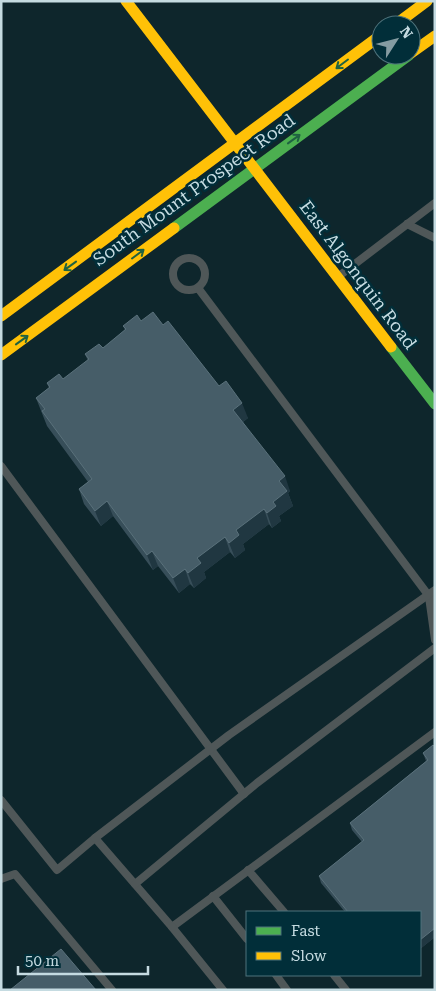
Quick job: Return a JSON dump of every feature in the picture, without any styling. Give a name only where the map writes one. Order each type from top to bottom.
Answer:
[{"type":"main road","name":"East Algonquin Road","points":[[126,1],[435,404]]},
{"type":"main road","points":[[408,15],[427,1]]},
{"type":"main road","name":"South Mount Prospect Road","points":[[421,46],[435,36]]},
{"type":"main road","name":"South Mount Prospect Road","points":[[1,316],[371,42]]},
{"type":"main road","name":"South Mount Prospect Road","points":[[1,355],[395,65]]},
{"type":"lane","points":[[338,277],[435,203]]},
{"type":"lane","points":[[407,224],[435,238]]},
{"type":"lane","points":[[191,258],[196,259],[204,267],[204,280],[198,288],[187,290],[178,285],[173,275],[180,261],[191,258]]},
{"type":"lane","points":[[198,288],[432,592],[435,604]]},
{"type":"lane","points":[[1,466],[244,794]]},
{"type":"lane","points":[[432,592],[435,640]]},
{"type":"lane","points":[[1,800],[57,870],[94,838],[210,750],[432,592]]},
{"type":"lane","points":[[135,884],[244,794],[435,648]]},
{"type":"lane","points":[[172,927],[435,732]]},
{"type":"lane","points":[[94,838],[172,927],[223,990]]},
{"type":"lane","points":[[248,870],[283,911]]},
{"type":"lane","points":[[1,879],[15,874],[112,990]]},
{"type":"lane","points":[[214,896],[246,938]]},
{"type":"lane","points":[[277,976],[287,990]]},
{"type":"lane","points":[[335,976],[346,990]]},
{"type":"building","points":[[153,312],[163,325],[168,321],[219,386],[226,381],[242,403],[233,410],[285,476],[279,481],[287,491],[273,502],[276,506],[267,513],[264,509],[236,530],[239,535],[229,543],[225,537],[197,558],[201,563],[188,573],[185,569],[173,578],[152,551],[147,555],[107,501],[95,511],[79,489],[92,479],[42,411],[45,409],[36,398],[50,387],[47,383],[59,374],[63,379],[89,359],[85,354],[99,344],[103,348],[126,329],[123,326],[137,315],[141,321]]},
{"type":"building","points":[[433,745],[435,747],[435,928],[421,939],[421,911],[347,911],[319,876],[364,840],[350,823],[428,760],[423,753]]},
{"type":"building","points":[[61,949],[96,990],[10,990]]},
{"type":"traffic: fast","points":[[174,228],[395,65]]},
{"type":"traffic: fast","points":[[391,347],[435,404]]},
{"type":"traffic: slow","points":[[126,1],[391,347]]},
{"type":"traffic: slow","points":[[408,15],[427,1]]},
{"type":"traffic: slow","points":[[421,46],[435,36]]},
{"type":"traffic: slow","points":[[1,316],[371,42]]},
{"type":"traffic: slow","points":[[1,355],[174,228]]}]
